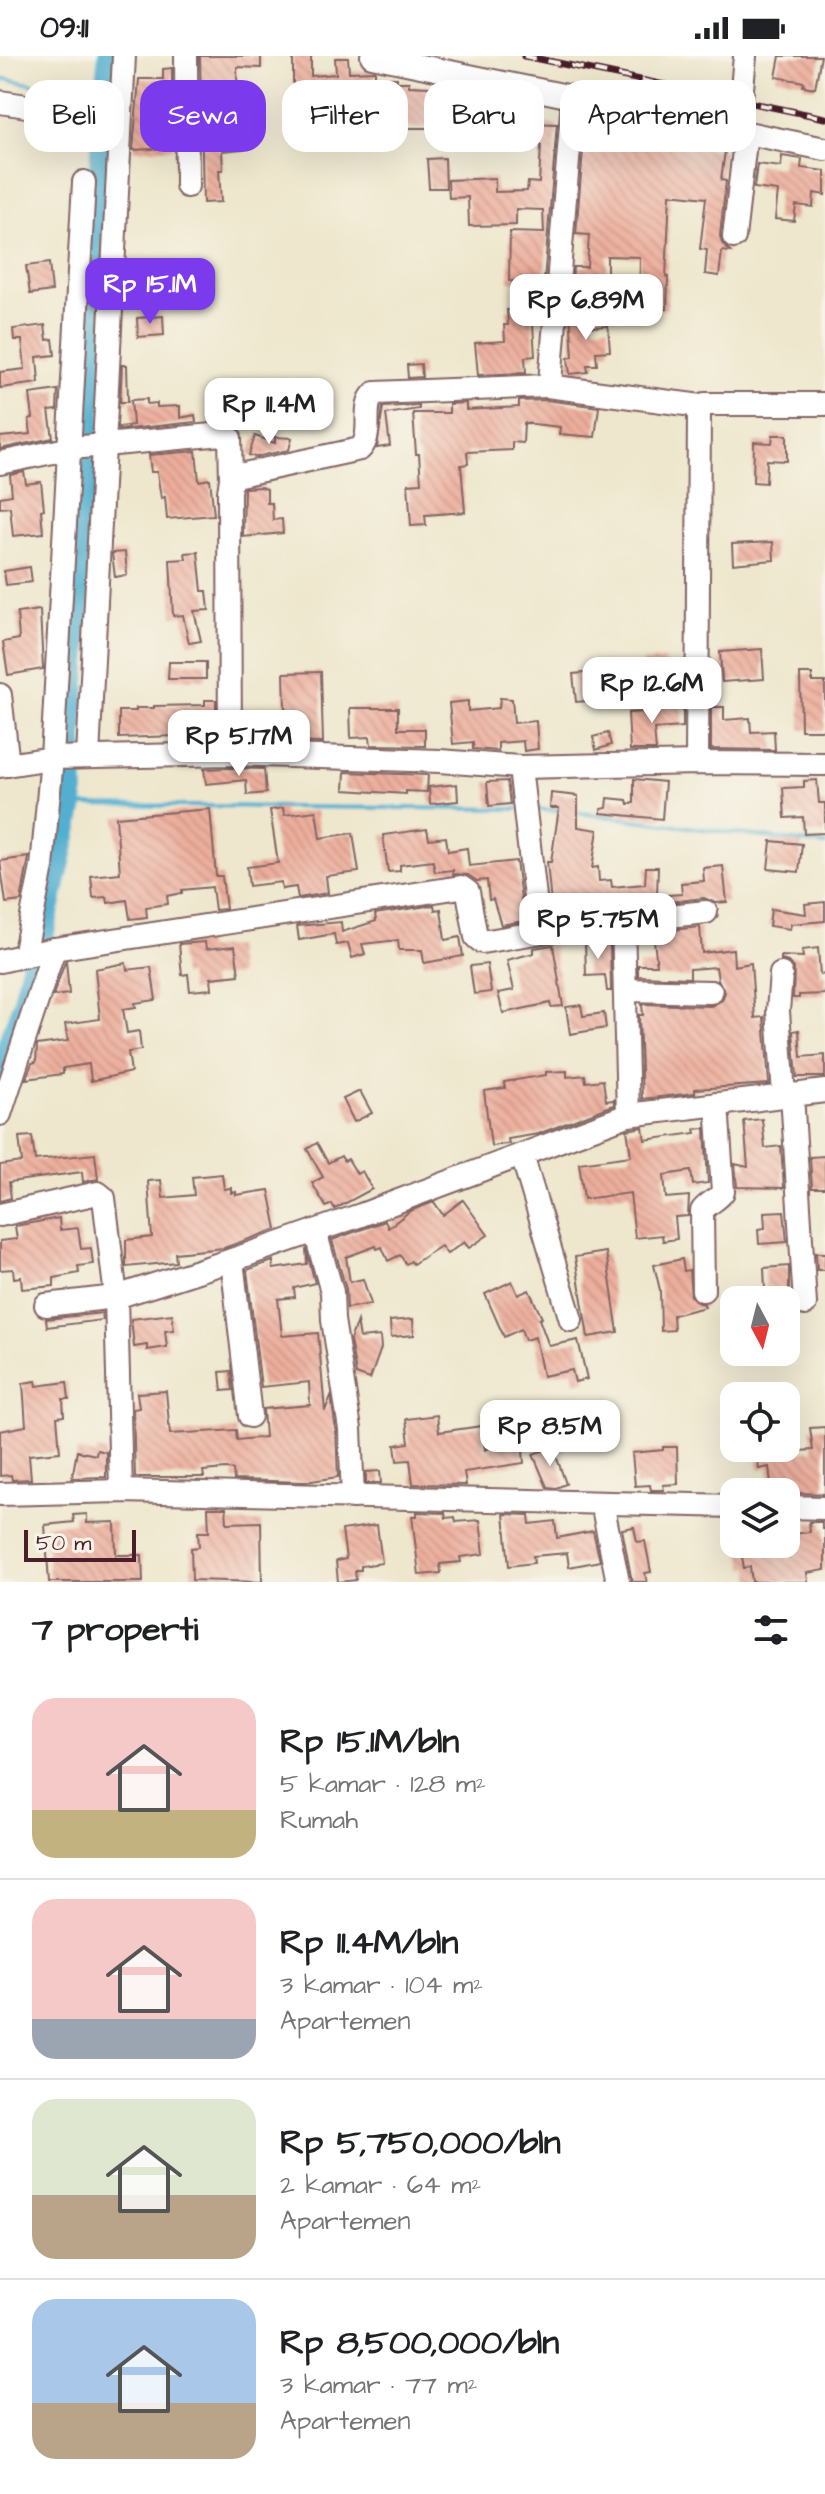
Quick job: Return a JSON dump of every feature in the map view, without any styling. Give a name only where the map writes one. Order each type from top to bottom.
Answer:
[{"type":"street","points":[[0,1114],[40,952],[42,867],[69,757],[99,446],[124,56]]},
{"type":"street","points":[[186,56],[187,186]]},
{"type":"street","points":[[372,56],[560,96]]},
{"type":"street","points":[[743,80],[745,56]]},
{"type":"street","points":[[0,102],[24,106]]},
{"type":"street","points":[[756,135],[825,149]]},
{"type":"street","points":[[547,386],[552,378],[569,152]]},
{"type":"street","points":[[734,237],[744,152]]},
{"type":"street","points":[[69,757],[70,449],[84,182]]},
{"type":"street","points":[[231,479],[360,449],[366,441],[369,400],[375,393],[547,386],[701,406],[825,404]]},
{"type":"street","points":[[697,763],[701,406]]},
{"type":"street","points":[[0,463],[70,449],[223,434],[230,438],[230,754]]},
{"type":"street","points":[[0,695],[4,765],[69,757],[230,754],[440,761],[520,767],[825,764]]},
{"type":"street","points":[[520,767],[539,932]]},
{"type":"street","points":[[0,961],[40,952],[461,887],[468,892],[478,940],[482,942],[615,920],[706,912]]},
{"type":"street","points":[[623,921],[628,1115]]},
{"type":"street","points":[[781,974],[778,1011],[805,1304]]},
{"type":"street","points":[[625,990],[711,992]]},
{"type":"street","points":[[46,1305],[116,1297],[232,1260],[628,1115],[825,1091]]},
{"type":"street","points":[[703,1290],[702,1211],[723,1192],[717,1104]]},
{"type":"street","points":[[522,1155],[571,1320]]},
{"type":"street","points":[[0,1215],[102,1195],[116,1297],[121,1491]]},
{"type":"street","points":[[315,1231],[332,1292],[333,1320],[350,1429],[353,1497]]},
{"type":"street","points":[[232,1260],[250,1416]]},
{"type":"street","points":[[0,1494],[121,1491],[720,1506]]},
{"type":"street","points":[[602,1503],[618,1582]]},
{"type":"street","points":[[800,1507],[825,1508]]},
{"type":"building","points":[[200,56],[261,56],[261,68],[237,67],[237,80],[200,80]]},
{"type":"building","points":[[293,56],[311,56],[311,76],[336,74],[335,58],[348,58],[349,72],[375,71],[375,79],[397,78],[397,80],[293,80]]},
{"type":"building","points":[[780,56],[821,56],[815,88],[803,86],[804,82],[776,77]]},
{"type":"building","points":[[172,68],[172,80],[140,80],[140,150],[133,150],[139,79],[163,79],[163,69]]},
{"type":"building","points":[[408,82],[409,86],[424,87],[424,128],[408,128]]},
{"type":"building","points":[[544,124],[557,124],[542,305],[527,304],[526,282],[509,281],[510,232],[544,233],[543,210],[516,209],[516,225],[469,226],[468,197],[449,198],[448,180],[495,178],[495,192],[527,191],[528,182],[539,183]]},
{"type":"building","points":[[202,152],[222,152],[223,170],[219,170],[221,202],[203,203]]},
{"type":"building","points":[[583,152],[725,152],[721,180],[726,181],[720,236],[730,252],[722,251],[719,276],[705,274],[707,250],[700,249],[706,198],[670,194],[667,309],[639,309],[640,257],[607,256],[607,287],[572,285],[573,267],[587,267],[589,235],[576,234]]},
{"type":"building","points":[[782,156],[802,159],[801,168],[825,171],[825,195],[814,193],[813,207],[796,205],[794,221],[775,219],[778,191],[754,188],[757,164],[781,167]]},
{"type":"building","points":[[445,158],[446,188],[429,188],[427,159]]},
{"type":"building","points":[[49,263],[52,291],[30,294],[26,266]]},
{"type":"building","points":[[532,308],[535,356],[525,357],[526,373],[478,375],[475,343],[505,341],[507,310]]},
{"type":"building","points":[[570,314],[593,314],[593,327],[608,326],[610,351],[596,352],[597,365],[587,365],[588,372],[570,374],[568,358],[573,357]]},
{"type":"building","points":[[163,316],[164,335],[138,337],[137,318]]},
{"type":"building","points":[[45,325],[47,340],[53,339],[55,355],[37,357],[39,383],[0,388],[0,372],[25,369],[22,340],[14,340],[13,329]]},
{"type":"building","points":[[421,364],[422,377],[408,378],[407,365]]},
{"type":"building","points":[[122,365],[127,365],[128,402],[120,402]]},
{"type":"building","points":[[58,390],[57,410],[49,411],[53,438],[0,449],[0,437],[31,434],[30,394]]},
{"type":"building","points":[[147,399],[147,404],[157,403],[157,407],[180,406],[180,418],[195,415],[196,422],[119,430],[119,427],[133,425],[131,400]]},
{"type":"building","points":[[546,400],[599,407],[595,437],[559,434],[560,427],[524,423],[523,443],[512,442],[512,450],[467,452],[468,464],[461,465],[465,512],[425,515],[426,525],[411,526],[408,484],[421,483],[413,413],[449,413],[449,404],[466,403],[466,410],[519,407],[519,401]]},
{"type":"building","points":[[419,405],[419,409],[386,414],[390,446],[377,448],[383,407]]},
{"type":"building","points":[[773,435],[787,435],[787,461],[767,460],[766,483],[753,482],[754,442],[772,443]]},
{"type":"building","points":[[255,436],[275,443],[275,437],[292,438],[289,450],[255,457],[249,455]]},
{"type":"building","points":[[196,451],[199,481],[210,479],[214,515],[167,519],[165,497],[161,498],[157,472],[151,472],[149,455]]},
{"type":"building","points":[[24,472],[26,484],[41,482],[43,533],[13,536],[10,507],[0,508],[0,497],[12,495],[10,475]]},
{"type":"building","points":[[244,488],[267,489],[267,503],[272,503],[273,520],[282,519],[283,533],[243,537]]},
{"type":"building","points":[[773,542],[774,560],[733,564],[732,544]]},
{"type":"building","points":[[125,552],[127,575],[115,577],[112,553]]},
{"type":"building","points":[[198,552],[202,591],[207,591],[209,610],[194,611],[201,641],[189,643],[183,615],[173,616],[170,560],[186,559],[185,553]]},
{"type":"building","points":[[30,567],[32,582],[6,585],[4,571]]},
{"type":"building","points":[[40,610],[43,669],[8,675],[3,642],[19,639],[17,613]]},
{"type":"building","points":[[762,649],[764,679],[722,682],[720,652]]},
{"type":"building","points":[[664,660],[667,689],[645,691],[643,662]]},
{"type":"building","points":[[169,662],[206,662],[206,679],[168,679]]},
{"type":"building","points":[[321,672],[323,743],[286,742],[284,673]]},
{"type":"building","points":[[595,672],[598,700],[576,702],[573,674]]},
{"type":"building","points":[[800,674],[812,674],[812,682],[825,682],[825,730],[801,730]]},
{"type":"building","points":[[500,698],[512,699],[514,723],[536,721],[538,749],[524,751],[523,741],[498,743],[498,751],[473,749],[473,742],[453,744],[449,703],[468,701],[468,711],[499,708]]},
{"type":"building","points":[[205,700],[216,700],[216,734],[195,733],[196,740],[177,740],[177,736],[119,738],[119,711],[136,711],[136,708],[154,706],[205,705]]},
{"type":"building","points":[[642,706],[683,706],[683,727],[654,729],[656,750],[630,750],[628,713],[642,712]]},
{"type":"building","points":[[711,707],[724,707],[724,720],[750,718],[751,732],[774,731],[775,750],[711,749]]},
{"type":"building","points":[[350,708],[398,708],[398,729],[425,729],[425,746],[371,745],[370,737],[351,738]]},
{"type":"building","points":[[608,733],[611,745],[596,750],[593,737]]},
{"type":"building","points":[[204,769],[264,769],[266,793],[247,795],[246,780],[206,784]]},
{"type":"building","points":[[345,772],[428,775],[427,792],[406,791],[406,794],[344,790]]},
{"type":"building","points":[[634,779],[665,782],[662,819],[601,813],[601,809],[607,808],[608,798],[634,803]]},
{"type":"building","points":[[817,780],[819,803],[825,803],[825,833],[804,834],[803,817],[785,818],[783,788],[804,787],[804,781]]},
{"type":"building","points":[[507,781],[510,804],[489,806],[487,782]]},
{"type":"building","points":[[457,784],[458,801],[430,804],[429,787]]},
{"type":"building","points":[[551,793],[578,796],[578,827],[598,830],[592,868],[598,867],[599,881],[611,880],[612,887],[645,884],[646,867],[658,867],[657,895],[629,894],[630,906],[570,913],[569,902],[551,904],[547,862],[551,862],[559,808],[550,808]]},
{"type":"building","points":[[283,808],[284,815],[316,811],[320,838],[353,833],[359,872],[326,876],[328,893],[298,898],[296,887],[282,889],[281,882],[249,886],[247,867],[278,863],[270,810]]},
{"type":"building","points":[[210,809],[216,876],[222,876],[226,909],[215,910],[212,887],[182,890],[182,893],[167,896],[168,904],[146,907],[147,917],[130,919],[127,900],[108,903],[107,897],[93,898],[91,876],[120,873],[116,817]]},
{"type":"building","points":[[427,829],[429,839],[446,837],[448,851],[467,848],[469,866],[516,861],[524,921],[501,925],[493,899],[489,900],[487,880],[477,881],[468,875],[453,874],[453,870],[435,872],[433,861],[400,865],[400,871],[388,872],[383,835]]},
{"type":"building","points":[[771,841],[802,844],[799,872],[768,869]]},
{"type":"building","points":[[29,857],[21,901],[6,903],[0,861]]},
{"type":"building","points":[[723,866],[727,902],[716,903],[704,898],[669,902],[668,895],[682,894],[681,883],[704,881],[703,868]]},
{"type":"building","points":[[825,902],[825,921],[791,924],[790,929],[769,926],[771,909],[806,914],[805,904]]},
{"type":"building","points":[[434,905],[435,910],[441,909],[445,940],[460,937],[463,956],[424,963],[422,950],[399,950],[398,940],[362,944],[365,954],[352,958],[348,943],[336,945],[334,934],[299,940],[297,926],[341,922],[342,932],[376,921],[375,914]]},
{"type":"building","points":[[700,927],[702,953],[733,949],[734,966],[751,963],[755,1018],[764,1017],[769,1084],[695,1089],[695,1093],[642,1099],[639,1015],[643,1015],[642,1004],[711,1006],[722,1000],[725,992],[718,980],[716,967],[690,969],[690,978],[638,976],[638,965],[657,965],[653,932]]},
{"type":"building","points":[[601,940],[601,945],[610,944],[611,991],[607,991],[605,975],[586,976],[585,941]]},
{"type":"building","points":[[205,942],[206,949],[235,946],[239,975],[211,978],[212,989],[190,991],[188,974],[182,975],[179,944]]},
{"type":"building","points":[[553,945],[563,1006],[551,1007],[550,1003],[503,1013],[498,993],[514,990],[507,960],[534,953],[534,948]]},
{"type":"building","points":[[818,948],[820,975],[825,974],[825,994],[793,998],[794,969],[781,960],[781,956],[803,957],[802,950]]},
{"type":"building","points":[[65,962],[69,994],[53,996]]},
{"type":"building","points":[[126,963],[127,970],[151,967],[156,1000],[135,1003],[136,1007],[123,1009],[127,1033],[139,1031],[141,1050],[128,1052],[131,1072],[91,1081],[89,1064],[63,1068],[63,1074],[26,1079],[32,1063],[36,1062],[37,1045],[68,1041],[65,1024],[100,1019],[95,969]]},
{"type":"building","points":[[487,964],[491,992],[474,994],[470,966]]},
{"type":"building","points":[[581,1005],[583,1016],[604,1013],[606,1028],[570,1034],[566,1007]]},
{"type":"building","points":[[799,1030],[801,1057],[825,1055],[825,1077],[797,1077],[793,1031]]},
{"type":"building","points":[[567,1071],[567,1077],[585,1075],[586,1082],[603,1080],[606,1101],[614,1100],[614,1105],[538,1134],[508,1139],[509,1144],[491,1146],[484,1091],[505,1088],[504,1082],[546,1075],[546,1072]]},
{"type":"building","points":[[360,1091],[372,1113],[354,1122],[343,1099]]},
{"type":"building","points":[[762,1119],[765,1148],[781,1146],[784,1188],[737,1187],[735,1164],[748,1167],[744,1121]]},
{"type":"building","points":[[643,1127],[645,1140],[696,1133],[695,1129],[705,1128],[708,1183],[693,1185],[691,1171],[664,1175],[666,1198],[689,1196],[688,1216],[675,1217],[677,1239],[663,1241],[662,1235],[635,1238],[630,1193],[584,1199],[579,1163],[631,1156],[627,1130]]},
{"type":"building","points":[[32,1136],[35,1160],[95,1154],[98,1179],[83,1182],[82,1172],[9,1182],[11,1198],[0,1201],[0,1165],[22,1162],[19,1137]]},
{"type":"building","points":[[317,1143],[328,1163],[341,1156],[344,1161],[348,1159],[357,1174],[362,1171],[372,1189],[335,1209],[332,1204],[326,1207],[312,1183],[323,1177],[307,1149]]},
{"type":"building","points":[[825,1156],[825,1188],[812,1188],[810,1157]]},
{"type":"building","points":[[222,1174],[224,1189],[231,1188],[231,1193],[236,1192],[236,1195],[269,1190],[277,1229],[224,1248],[175,1253],[176,1262],[126,1267],[126,1240],[152,1237],[148,1181],[161,1180],[163,1198],[194,1195],[192,1177]]},
{"type":"building","points":[[463,1200],[488,1235],[469,1248],[464,1242],[447,1254],[441,1246],[413,1264],[411,1261],[406,1264],[400,1255],[388,1261],[382,1247],[377,1249],[376,1246],[346,1257],[350,1282],[363,1279],[371,1304],[347,1308],[346,1289],[332,1240],[385,1221],[388,1228],[410,1211],[434,1202],[443,1215]]},
{"type":"building","points":[[784,1211],[787,1242],[759,1244],[758,1229],[765,1228],[764,1212]]},
{"type":"building","points":[[59,1218],[60,1230],[78,1228],[81,1249],[91,1248],[93,1264],[78,1266],[79,1273],[54,1278],[54,1286],[22,1289],[21,1277],[14,1278],[13,1269],[0,1270],[0,1241],[17,1239],[15,1226]]},
{"type":"building","points":[[306,1249],[315,1283],[294,1288],[295,1297],[278,1299],[282,1336],[318,1333],[325,1411],[331,1396],[336,1430],[338,1477],[305,1482],[234,1480],[233,1470],[226,1469],[203,1471],[204,1477],[135,1477],[133,1409],[139,1408],[137,1393],[166,1391],[170,1434],[236,1430],[237,1440],[265,1437],[263,1409],[310,1405],[309,1382],[261,1387],[247,1270],[273,1261],[273,1269],[307,1264]]},
{"type":"building","points":[[606,1252],[618,1332],[588,1337],[575,1257]]},
{"type":"building","points":[[816,1253],[825,1253],[825,1270],[817,1270]]},
{"type":"building","points":[[682,1259],[684,1271],[689,1270],[691,1296],[705,1307],[673,1315],[674,1330],[661,1331],[660,1290],[654,1265]]},
{"type":"building","points":[[789,1266],[789,1286],[765,1286],[764,1268]]},
{"type":"building","points":[[512,1281],[518,1295],[529,1290],[542,1318],[539,1319],[549,1346],[578,1340],[587,1379],[575,1382],[572,1370],[543,1376],[535,1337],[525,1340],[521,1329],[504,1337],[485,1294]]},
{"type":"building","points":[[102,1313],[103,1320],[47,1327],[46,1319]]},
{"type":"building","points":[[172,1314],[174,1330],[165,1331],[167,1347],[147,1350],[147,1345],[134,1347],[131,1319]]},
{"type":"building","points":[[413,1319],[414,1335],[391,1337],[390,1321]]},
{"type":"building","points":[[357,1321],[360,1338],[380,1336],[381,1348],[370,1379],[356,1374],[350,1340]]},
{"type":"building","points":[[231,1371],[233,1390],[222,1391],[220,1372]]},
{"type":"building","points":[[36,1381],[37,1386],[67,1382],[69,1399],[63,1399],[64,1416],[57,1417],[60,1452],[29,1455],[31,1479],[12,1480],[11,1475],[0,1476],[0,1431],[26,1426],[23,1383]]},
{"type":"building","points":[[437,1415],[439,1432],[482,1426],[485,1450],[508,1440],[510,1444],[522,1439],[524,1463],[464,1472],[466,1485],[413,1484],[410,1460],[397,1461],[395,1445],[409,1443],[406,1419]]},
{"type":"building","points":[[825,1427],[825,1494],[800,1493],[800,1478],[770,1478],[769,1467],[759,1469],[758,1462],[800,1462],[800,1451],[813,1450],[810,1428]]},
{"type":"building","points":[[553,1447],[566,1484],[556,1488],[547,1487],[533,1454]]},
{"type":"building","points":[[663,1447],[677,1447],[678,1484],[663,1485],[664,1490],[651,1490],[650,1485],[635,1486],[632,1453],[663,1450]]},
{"type":"building","points":[[97,1450],[106,1452],[106,1477],[72,1478],[77,1451],[96,1455]]},
{"type":"building","points":[[380,1471],[381,1483],[366,1483],[366,1472]]},
{"type":"building","points":[[208,1508],[226,1508],[227,1523],[261,1522],[262,1582],[192,1580],[191,1548],[199,1547],[198,1532],[209,1532]]},
{"type":"building","points":[[417,1512],[445,1513],[446,1518],[455,1517],[456,1522],[480,1520],[484,1554],[460,1557],[461,1562],[440,1564],[441,1573],[419,1575],[412,1516],[417,1516]]},
{"type":"building","points":[[87,1514],[87,1523],[115,1522],[116,1555],[142,1555],[143,1582],[49,1582],[45,1525],[74,1522],[73,1515]]},
{"type":"building","points":[[504,1514],[529,1515],[530,1524],[555,1521],[557,1538],[593,1531],[600,1561],[569,1567],[567,1553],[533,1556],[534,1563],[509,1566]]},
{"type":"building","points":[[809,1522],[822,1522],[822,1529],[825,1529],[825,1570],[807,1573],[808,1582],[752,1582],[750,1567],[744,1568],[742,1558],[800,1558],[800,1533],[810,1532]]},
{"type":"building","points":[[377,1525],[382,1563],[361,1566],[361,1570],[355,1570],[356,1580],[338,1582],[336,1561],[346,1559],[342,1530]]},
{"type":"building","points":[[634,1527],[637,1542],[645,1541],[651,1572],[645,1573],[647,1582],[632,1582],[622,1529]]},
{"type":"waterway","points":[[0,1076],[25,1005],[71,805],[70,736],[106,98],[111,56]]},
{"type":"waterway","points":[[0,78],[24,83]]},
{"type":"waterway","points":[[71,805],[517,809]]},
{"type":"waterway","points":[[534,809],[561,811]]},
{"type":"waterway","points":[[573,812],[825,845]]},
{"type":"railway","points":[[524,56],[825,118]]}]
